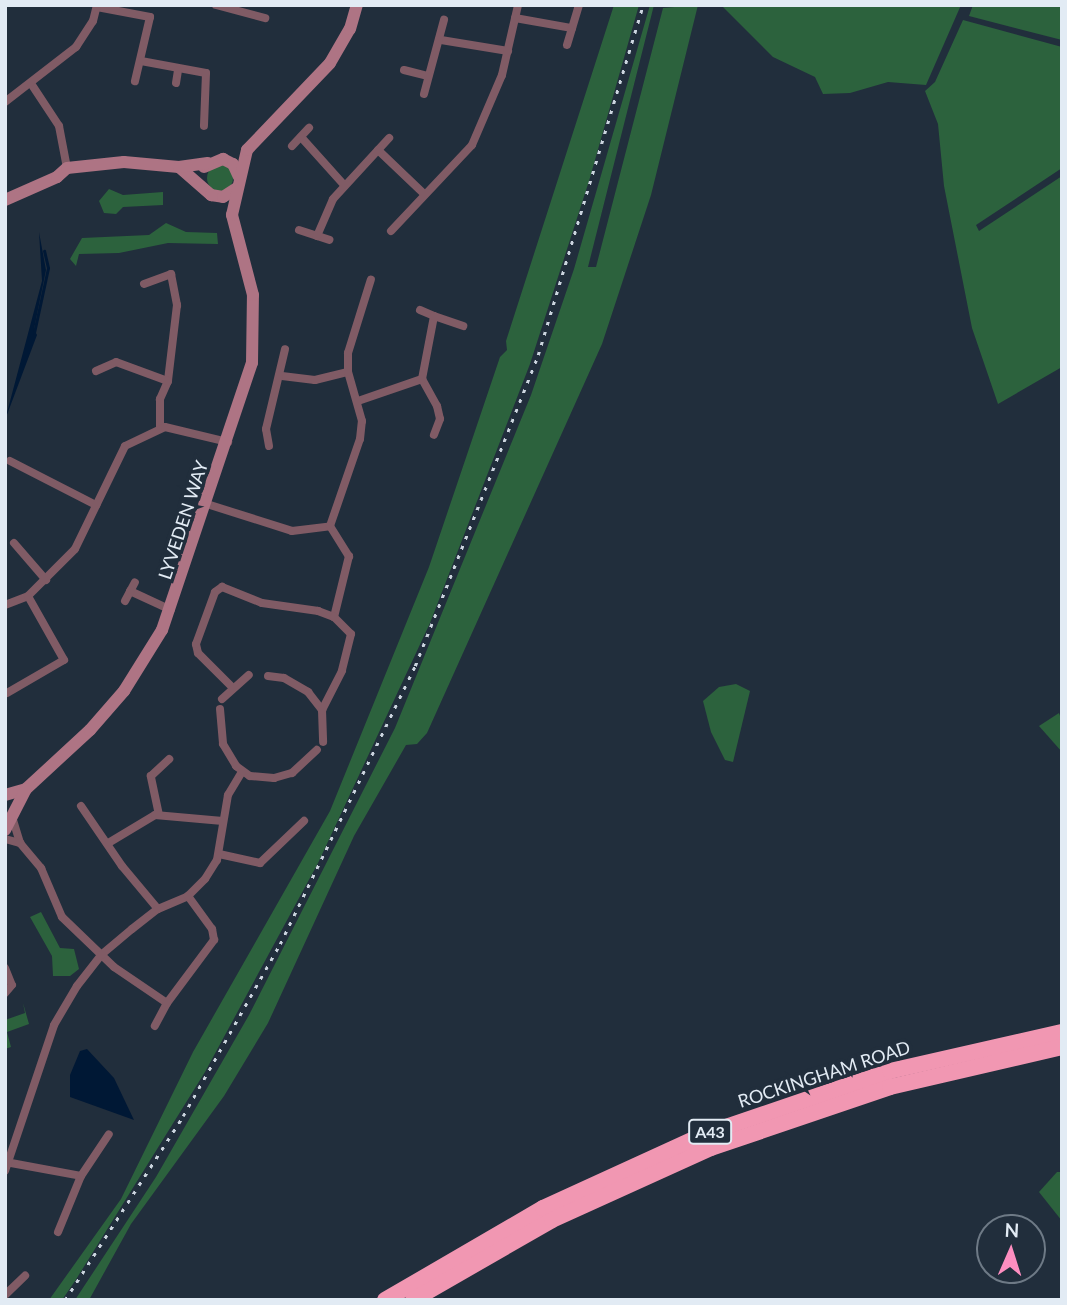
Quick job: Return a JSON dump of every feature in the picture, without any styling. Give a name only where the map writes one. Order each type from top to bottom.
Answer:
[{"type":"highway","name":"ROCKINGHAM ROAD","points":[[385,1300],[543,1208],[705,1134],[878,1075],[1062,1032]]},
{"type":"highway","name":"ROCKINGHAM ROAD","points":[[413,1300],[552,1220],[711,1148],[890,1087],[1062,1047]]},
{"type":"street","points":[[135,81],[154,5]]},
{"type":"street","points":[[216,5],[265,18]]},
{"type":"street","name":"LYVEDEN WAY","points":[[223,159],[247,150],[330,63],[350,29],[357,5]]},
{"type":"street","points":[[391,231],[472,145],[508,51],[518,5]]},
{"type":"street","points":[[567,45],[579,5]]},
{"type":"street","points":[[5,102],[32,85],[76,47],[97,6],[150,17]]},
{"type":"street","points":[[515,18],[572,28]]},
{"type":"street","points":[[424,94],[441,40],[444,20]]},
{"type":"street","points":[[441,40],[508,51]]},
{"type":"street","points":[[141,61],[178,70],[206,73],[204,126]]},
{"type":"street","points":[[176,83],[178,70]]},
{"type":"street","points":[[404,71],[428,76]]},
{"type":"street","points":[[32,85],[59,126],[67,168]]},
{"type":"street","points":[[292,146],[309,128]]},
{"type":"street","points":[[301,137],[344,185]]},
{"type":"street","points":[[317,236],[328,208],[344,185],[389,138]]},
{"type":"street","name":"LYVEDEN WAY","points":[[11,822],[26,789],[113,705],[152,648],[171,610],[250,373],[255,328],[253,295],[232,215],[247,150]]},
{"type":"street","points":[[378,150],[424,194]]},
{"type":"street","points":[[5,200],[67,168],[124,162],[179,167],[223,159],[233,164],[238,182],[229,195],[214,196],[179,167]]},
{"type":"street","points":[[202,187],[200,175],[208,163]]},
{"type":"street","name":"LYVEDEN WAY","points":[[214,196],[232,215]]},
{"type":"street","points":[[299,230],[329,240]]},
{"type":"street","points":[[144,284],[170,274],[177,305],[168,381],[160,399],[160,428]]},
{"type":"street","points":[[330,526],[360,439],[358,401],[348,372],[348,353],[370,279]]},
{"type":"street","points":[[420,310],[463,326]]},
{"type":"street","points":[[434,316],[422,379],[437,406],[440,419],[434,435]]},
{"type":"street","points":[[269,446],[266,429],[282,376],[285,349]]},
{"type":"street","points":[[96,371],[117,362],[168,381]]},
{"type":"street","points":[[282,376],[315,380],[348,372]]},
{"type":"street","points":[[358,401],[422,379]]},
{"type":"street","points":[[5,606],[28,596],[75,549],[125,446],[160,428],[184,429],[228,442]]},
{"type":"street","points":[[10,461],[96,505]]},
{"type":"street","points":[[207,504],[292,531],[330,526]]},
{"type":"street","points":[[330,526],[349,556],[334,617]]},
{"type":"street","points":[[14,543],[46,579]]},
{"type":"street","points":[[125,601],[135,582]]},
{"type":"street","points":[[232,687],[198,653],[196,644],[215,592],[222,587],[262,603],[301,607],[334,617],[351,634],[352,642],[322,710],[323,742]]},
{"type":"street","points":[[130,591],[171,610]]},
{"type":"street","points":[[7,693],[64,660],[28,596]]},
{"type":"street","points":[[222,699],[248,675]]},
{"type":"street","points":[[268,676],[295,683],[322,710]]},
{"type":"street","points":[[220,709],[223,744],[242,772],[264,779],[282,776],[317,750]]},
{"type":"street","points":[[159,814],[151,776],[169,759]]},
{"type":"street","points":[[5,1171],[11,1163],[54,1025],[101,955],[159,909],[188,896],[212,869],[219,854],[229,795],[242,772]]},
{"type":"street","name":"LYVEDEN WAY","points":[[11,822],[5,796],[26,789]]},
{"type":"street","points":[[81,806],[110,842],[121,866],[159,909]]},
{"type":"street","points":[[110,842],[145,818],[159,814],[223,821]]},
{"type":"street","points":[[219,854],[260,863],[304,821]]},
{"type":"street","points":[[11,822],[20,843],[46,875],[62,917],[101,955],[167,1003]]},
{"type":"street","points":[[5,839],[20,843]]},
{"type":"street","points":[[155,1026],[167,1003],[214,940],[212,929],[188,896]]},
{"type":"street","points":[[5,968],[12,985],[5,993]]},
{"type":"street","points":[[58,1232],[81,1176],[109,1134]]},
{"type":"street","points":[[11,1163],[81,1176]]},
{"type":"street","points":[[5,1295],[25,1276]]},
{"type":"green space","points":[[614,5],[639,5],[589,181],[530,364],[430,623],[318,863],[205,1072],[62,1300],[49,1300],[121,1199],[193,1052],[330,811],[429,567],[500,357],[507,350],[506,341]]},
{"type":"green space","points":[[650,5],[654,5],[588,267],[596,267],[663,8],[698,5],[651,195],[602,344],[427,733],[417,744],[406,745],[354,836],[268,1023],[224,1096],[131,1224],[89,1300],[75,1300],[156,1177],[249,1015],[395,728],[531,395],[574,269]]},
{"type":"green space","points":[[721,5],[961,5],[926,85],[888,82],[850,93],[823,94],[815,77],[773,57]]},
{"type":"green space","points":[[973,5],[1062,5],[1062,40],[969,16]]},
{"type":"green space","points":[[963,20],[1062,47],[1062,168],[976,225],[979,231],[1062,176],[1062,367],[998,404],[972,328],[944,186],[938,124],[925,91],[935,82]]},
{"type":"green space","points":[[220,165],[229,169],[233,178],[229,187],[220,191],[211,187],[207,178],[211,169]]},
{"type":"green space","points":[[109,189],[123,195],[163,192],[163,205],[123,207],[116,214],[104,213],[99,201]]},
{"type":"green space","points":[[166,223],[186,232],[217,233],[218,244],[168,243],[119,253],[79,254],[76,266],[70,259],[82,238],[149,235]]},
{"type":"green space","points":[[736,684],[750,691],[733,762],[725,760],[711,732],[703,701],[719,687]]},
{"type":"green space","points":[[1059,713],[1062,722],[1062,752],[1039,726]]},
{"type":"green space","points":[[41,912],[60,948],[74,949],[79,969],[70,976],[53,976],[52,956],[30,917]]},
{"type":"green space","points":[[23,1003],[29,1024],[7,1032],[11,1047],[5,1049],[5,1020],[25,1013]]},
{"type":"green space","points":[[1057,1172],[1062,1172],[1062,1221],[1039,1192]]},
{"type":"water","points":[[39,232],[46,270],[34,329],[37,335],[5,420],[42,281]]},
{"type":"water","points":[[87,1049],[114,1078],[134,1120],[70,1097],[70,1075],[80,1051]]},
{"type":"waterway","points":[[34,333],[48,268],[44,251]]},
{"type":"railway","points":[[65,1300],[183,1116],[280,944],[415,666],[538,355],[643,5]]}]
